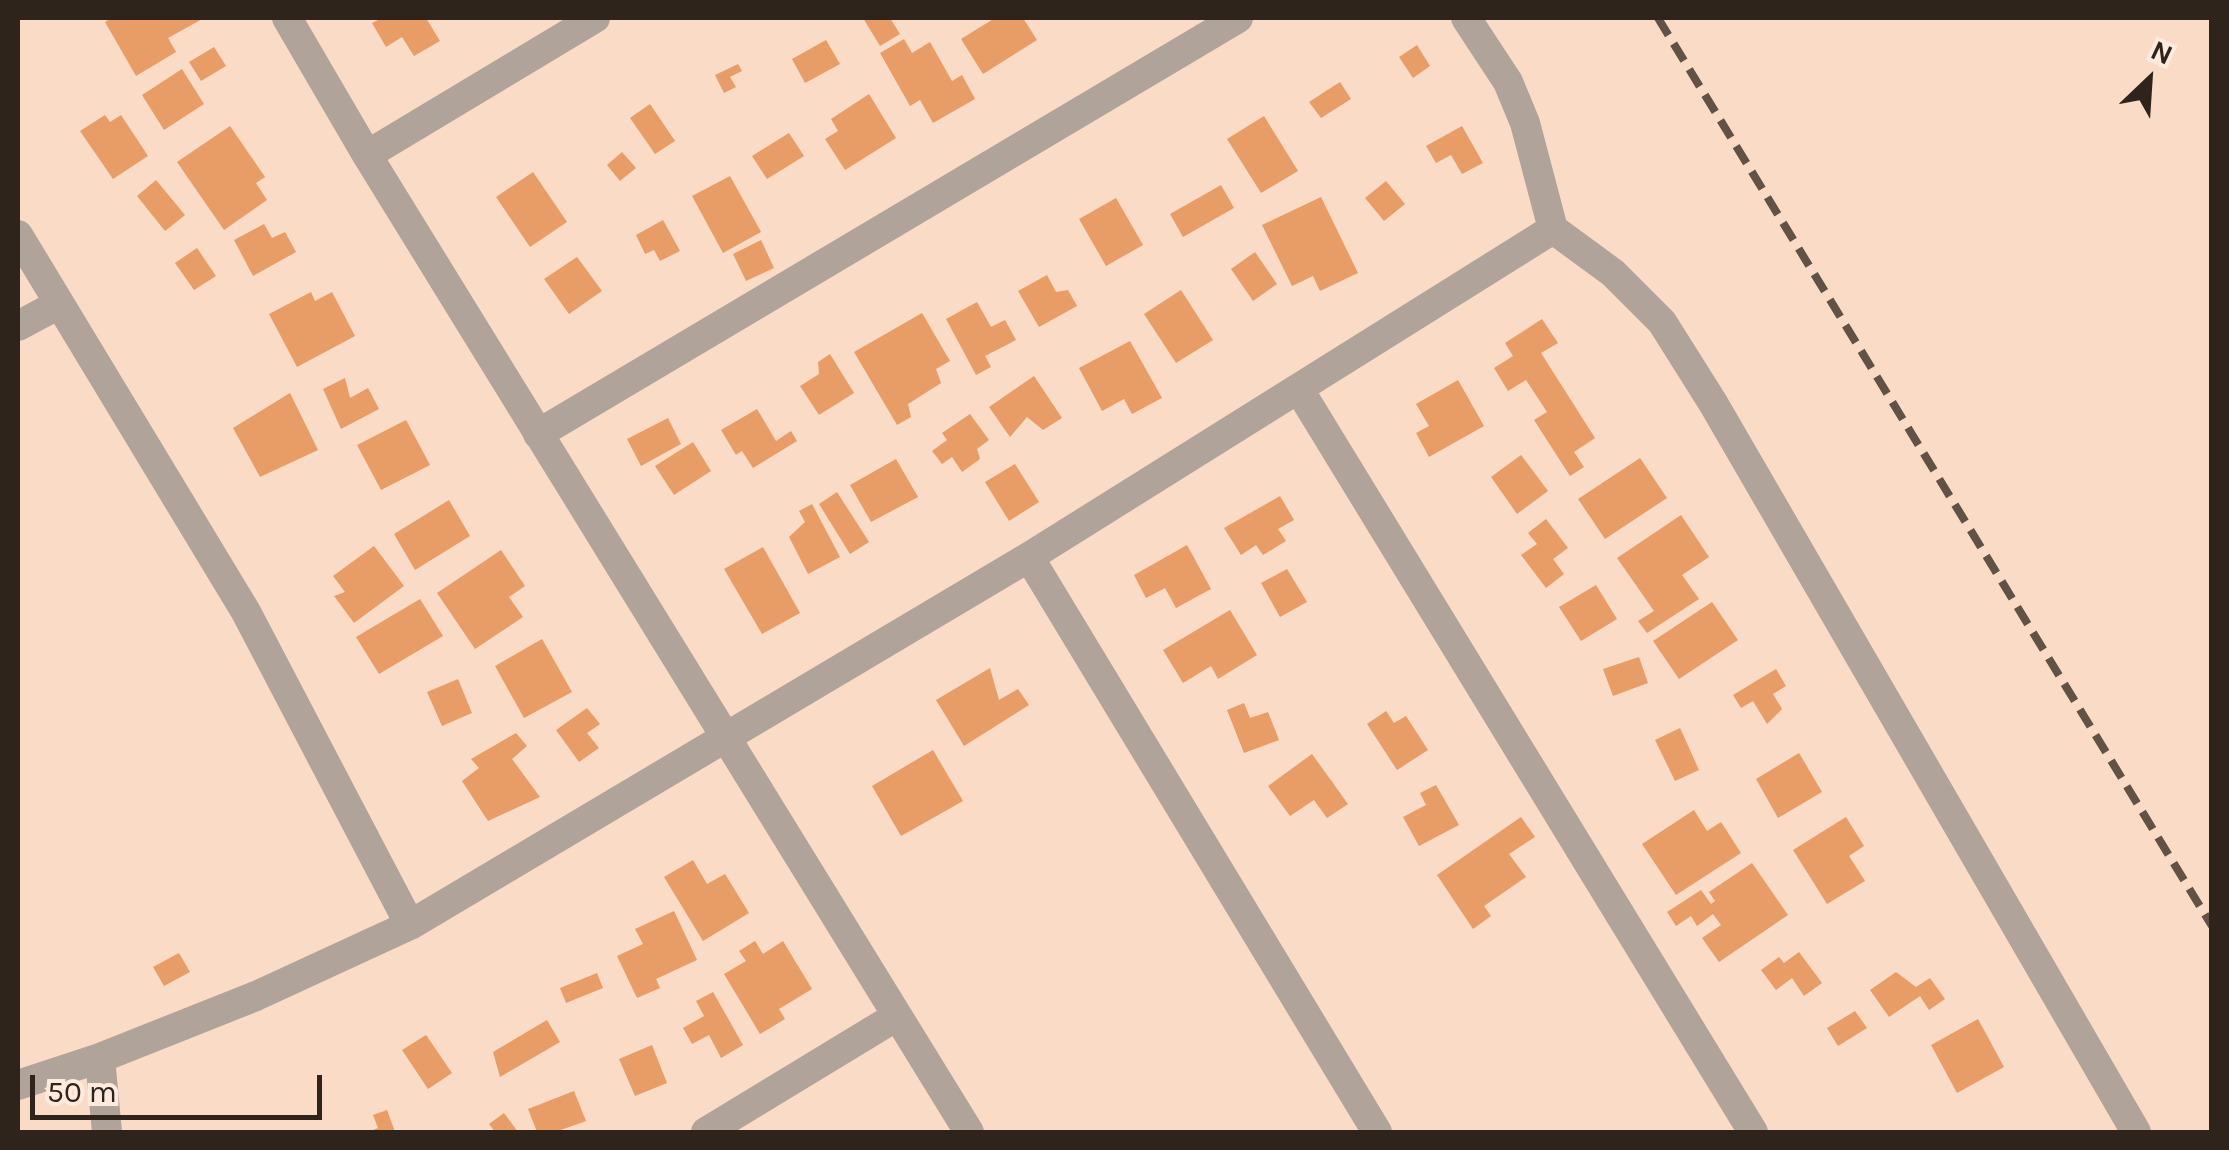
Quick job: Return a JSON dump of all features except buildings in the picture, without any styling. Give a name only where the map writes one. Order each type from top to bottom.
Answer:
[{"type":"street","points":[[287,18],[367,155],[969,1132]]},
{"type":"street","points":[[367,155],[594,18]]},
{"type":"street","points":[[538,434],[1238,18]]},
{"type":"street","points":[[1466,18],[1508,82],[1525,124],[1554,229],[1614,273],[1672,338],[2136,1132]]},
{"type":"street","points":[[18,1085],[100,1058],[256,996],[410,926],[1029,557],[1554,229]]},
{"type":"street","points":[[18,235],[246,612],[410,926]]},
{"type":"street","points":[[18,326],[58,304]]},
{"type":"street","points":[[1300,391],[1753,1132]]},
{"type":"street","points":[[1029,557],[1377,1132]]},
{"type":"street","points":[[706,1132],[897,1016]]},
{"type":"street","points":[[100,1058],[107,1132]]},
{"type":"railway","points":[[1658,18],[2212,926]]}]
